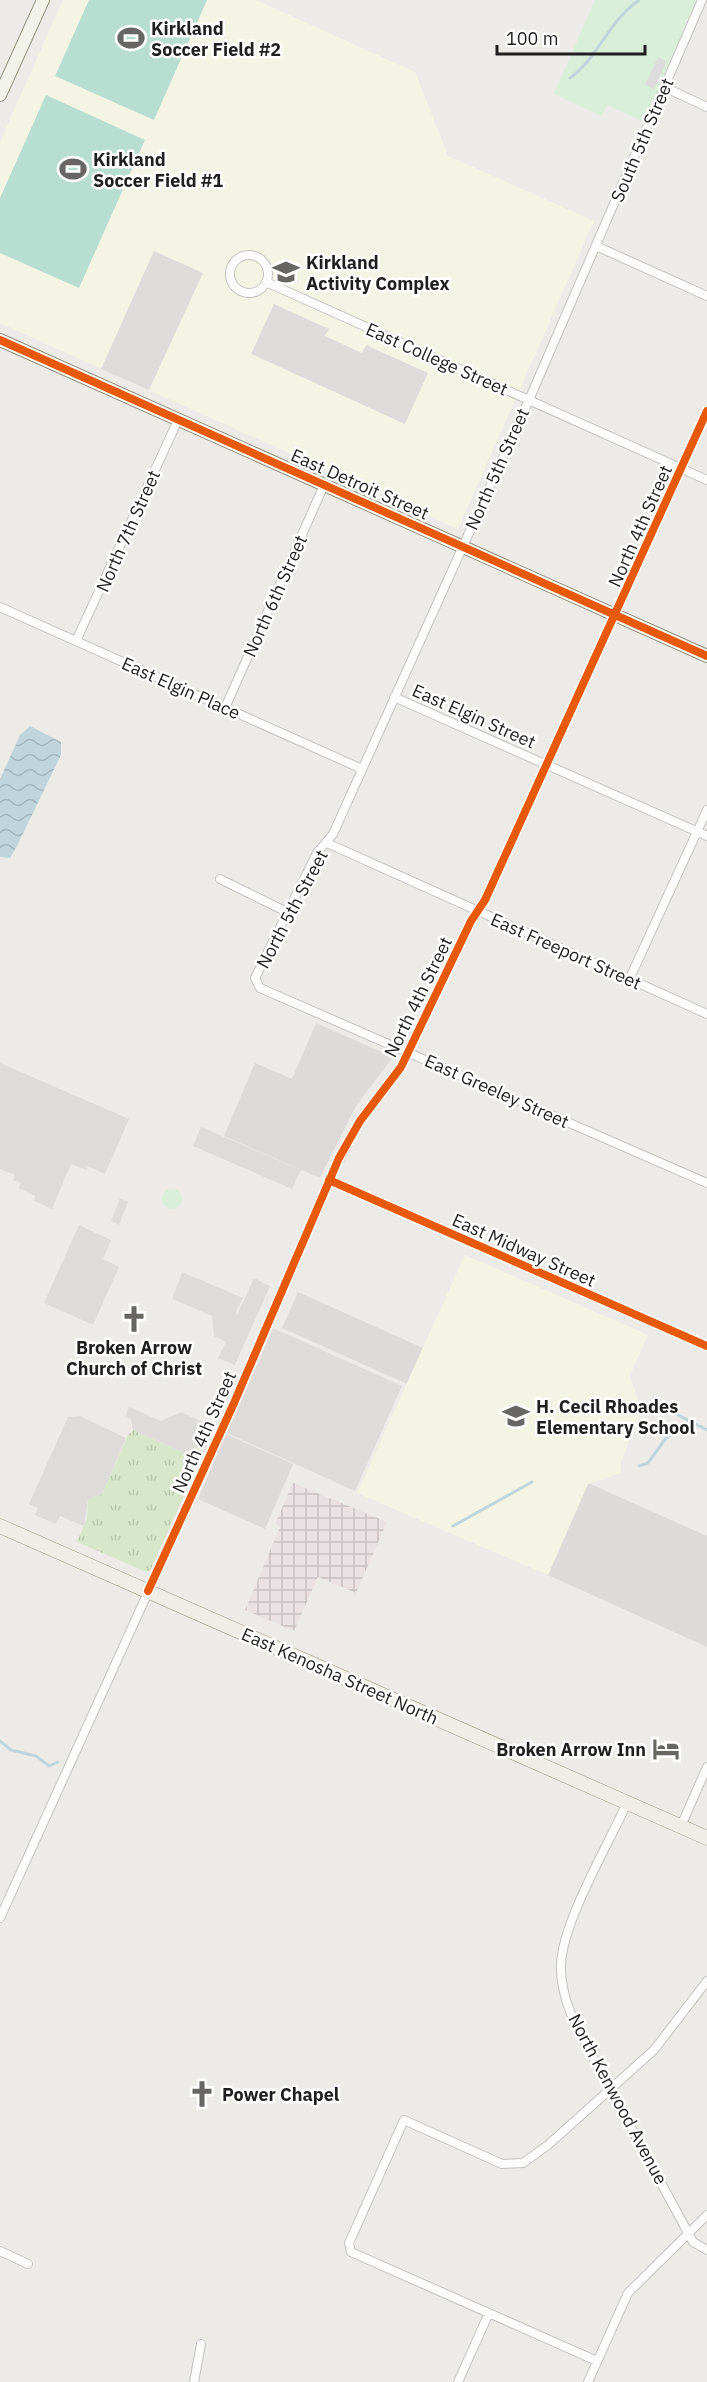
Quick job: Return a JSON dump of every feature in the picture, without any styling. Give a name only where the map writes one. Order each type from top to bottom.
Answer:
[{"type":"main road","name":"East Kenosha Street North","points":[[2,1531],[148,1591],[707,1838]]},
{"type":"street","points":[[0,95],[43,0]]},
{"type":"street","name":"South 5th Street","points":[[596,246],[702,0]]},
{"type":"street","points":[[664,87],[707,106]]},
{"type":"street","points":[[596,246],[707,296]]},
{"type":"street","name":"North 5th Street","points":[[256,982],[287,912],[317,853],[327,843],[362,769],[596,246]]},
{"type":"street","points":[[256,257],[266,266],[266,282],[250,293],[238,289],[231,279],[232,266],[240,258],[256,257]]},
{"type":"street","name":"East College Street","points":[[266,282],[707,480]]},
{"type":"street","name":"East Detroit Street","points":[[0,340],[707,656]]},
{"type":"street","name":"North 4th Street","points":[[0,1918],[234,1403],[329,1180],[352,1133],[409,1053],[547,765],[707,411]]},
{"type":"street","name":"North 7th Street","points":[[76,641],[178,420]]},
{"type":"street","name":"North 6th Street","points":[[225,708],[324,485]]},
{"type":"street","name":"East Elgin Place","points":[[0,607],[362,769]]},
{"type":"street","name":"East Elgin Street","points":[[394,697],[707,836]]},
{"type":"street","points":[[629,980],[707,810]]},
{"type":"street","name":"East Freeport Street","points":[[327,843],[707,1014]]},
{"type":"street","points":[[220,879],[287,912]]},
{"type":"street","name":"East Greeley Street","points":[[256,982],[260,988],[707,1183]]},
{"type":"street","name":"East Midway Street","points":[[329,1180],[707,1346]]},
{"type":"street","points":[[681,1826],[707,1767]]},
{"type":"street","name":"North Kenwood Avenue","points":[[627,1803],[573,1918],[561,1964],[564,1992],[572,2015],[610,2090],[688,2233],[693,2242],[707,2250]]},
{"type":"street","points":[[597,2361],[351,2252],[348,2248],[404,2120],[502,2164],[515,2165],[534,2157],[654,2050],[707,1981]]},
{"type":"street","points":[[588,2382],[628,2293],[707,2215]]},
{"type":"street","points":[[0,2251],[28,2264]]},
{"type":"street","points":[[458,2382],[489,2313]]},
{"type":"street","points":[[194,2382],[201,2344]]},
{"type":"shaded area","name":"Kirkland Activity Complex","points":[[63,0],[256,0],[415,72],[448,156],[594,221],[458,529],[0,323],[0,142]]},
{"type":"shaded area","points":[[658,57],[667,61],[654,89],[645,85]]},
{"type":"shaded area","points":[[154,251],[203,273],[149,390],[101,369]]},
{"type":"shaded area","points":[[274,304],[329,329],[325,336],[362,353],[366,345],[428,373],[405,424],[251,354]]},
{"type":"shaded area","points":[[316,1023],[393,1057],[356,1106],[320,1178],[224,1136],[255,1063],[292,1079]]},
{"type":"shaded area","points":[[0,1063],[129,1119],[105,1174],[88,1166],[86,1170],[71,1164],[52,1209],[34,1201],[35,1196],[18,1188],[21,1183],[13,1180],[15,1175],[0,1169]]},
{"type":"shaded area","points":[[201,1127],[301,1170],[292,1189],[193,1146]]},
{"type":"shaded area","points":[[120,1198],[128,1202],[119,1225],[111,1221]]},
{"type":"shaded area","points":[[79,1225],[111,1240],[103,1259],[119,1267],[93,1325],[44,1303]]},
{"type":"shaded area","name":"H. Cecil Rhoades Elementary School","points":[[465,1255],[648,1335],[630,1375],[641,1412],[621,1461],[621,1473],[588,1484],[548,1575],[357,1493]]},
{"type":"shaded area","points":[[182,1272],[243,1298],[235,1313],[237,1315],[254,1278],[270,1286],[235,1365],[218,1358],[226,1342],[214,1336],[212,1316],[172,1299]]},
{"type":"shaded area","points":[[298,1292],[423,1348],[407,1384],[282,1328]]},
{"type":"shaded area","points":[[273,1328],[402,1386],[355,1491],[227,1433]]},
{"type":"shaded area","points":[[129,1407],[161,1421],[181,1412],[209,1425],[201,1438],[208,1442],[204,1452],[195,1447],[196,1454],[191,1456],[133,1430],[131,1419],[125,1417]]},
{"type":"shaded area","points":[[80,1416],[126,1438],[102,1494],[88,1499],[84,1526],[60,1516],[56,1524],[35,1515],[38,1508],[29,1504],[68,1417]]},
{"type":"shaded area","points":[[226,1434],[293,1464],[265,1529],[198,1499]]},
{"type":"shaded area","points":[[293,1483],[387,1522],[356,1593],[318,1577],[294,1631],[245,1610],[280,1527],[275,1524]]},
{"type":"shaded area","points":[[588,1483],[707,1536],[707,1647],[548,1575]]},
{"type":"green space","name":"Kirkland Soccer Field #2","points":[[89,0],[207,0],[154,120],[55,76]]},
{"type":"green space","points":[[595,0],[696,0],[644,122],[607,105],[602,116],[554,94]]},
{"type":"green space","name":"Kirkland Soccer Field #1","points":[[46,95],[145,140],[79,288],[0,253],[0,198]]},
{"type":"green space","points":[[172,1189],[179,1192],[182,1199],[179,1206],[172,1209],[165,1206],[162,1199],[165,1192]]},
{"type":"green space","points":[[133,1430],[191,1456],[195,1447],[204,1452],[150,1571],[144,1571],[77,1542],[87,1518],[88,1499],[102,1494],[128,1435]]},
{"type":"water","points":[[30,726],[61,742],[61,755],[16,848],[10,858],[0,857],[0,779],[20,735]]},
{"type":"waterway","points":[[570,78],[588,61],[619,19],[639,0]]},
{"type":"waterway","points":[[655,1403],[707,1430]]},
{"type":"waterway","points":[[639,1466],[648,1463],[666,1438],[690,1421]]},
{"type":"waterway","points":[[453,1526],[532,1482]]},
{"type":"waterway","points":[[0,1741],[11,1750],[36,1756],[49,1766],[58,1762]]},
{"type":"cycle path","points":[[0,340],[707,656]]},
{"type":"cycle path","points":[[148,1591],[234,1403],[339,1158],[360,1121],[401,1067],[471,921],[485,900],[707,411]]},
{"type":"cycle path","points":[[329,1180],[707,1346]]},
{"type":"place","name":"Kirkland Soccer Field #2","points":[[131,38]]},
{"type":"place","name":"Kirkland Soccer Field #1","points":[[73,169]]},
{"type":"place","name":"Kirkland Activity Complex","points":[[286,272]]},
{"type":"place","name":"Broken Arrow Church of Christ","points":[[134,1319]]},
{"type":"place","name":"H. Cecil Rhoades Elementary School","points":[[516,1416]]},
{"type":"place","name":"Broken Arrow Inn","points":[[666,1749]]},
{"type":"place","name":"Power Chapel","points":[[202,2094]]}]
